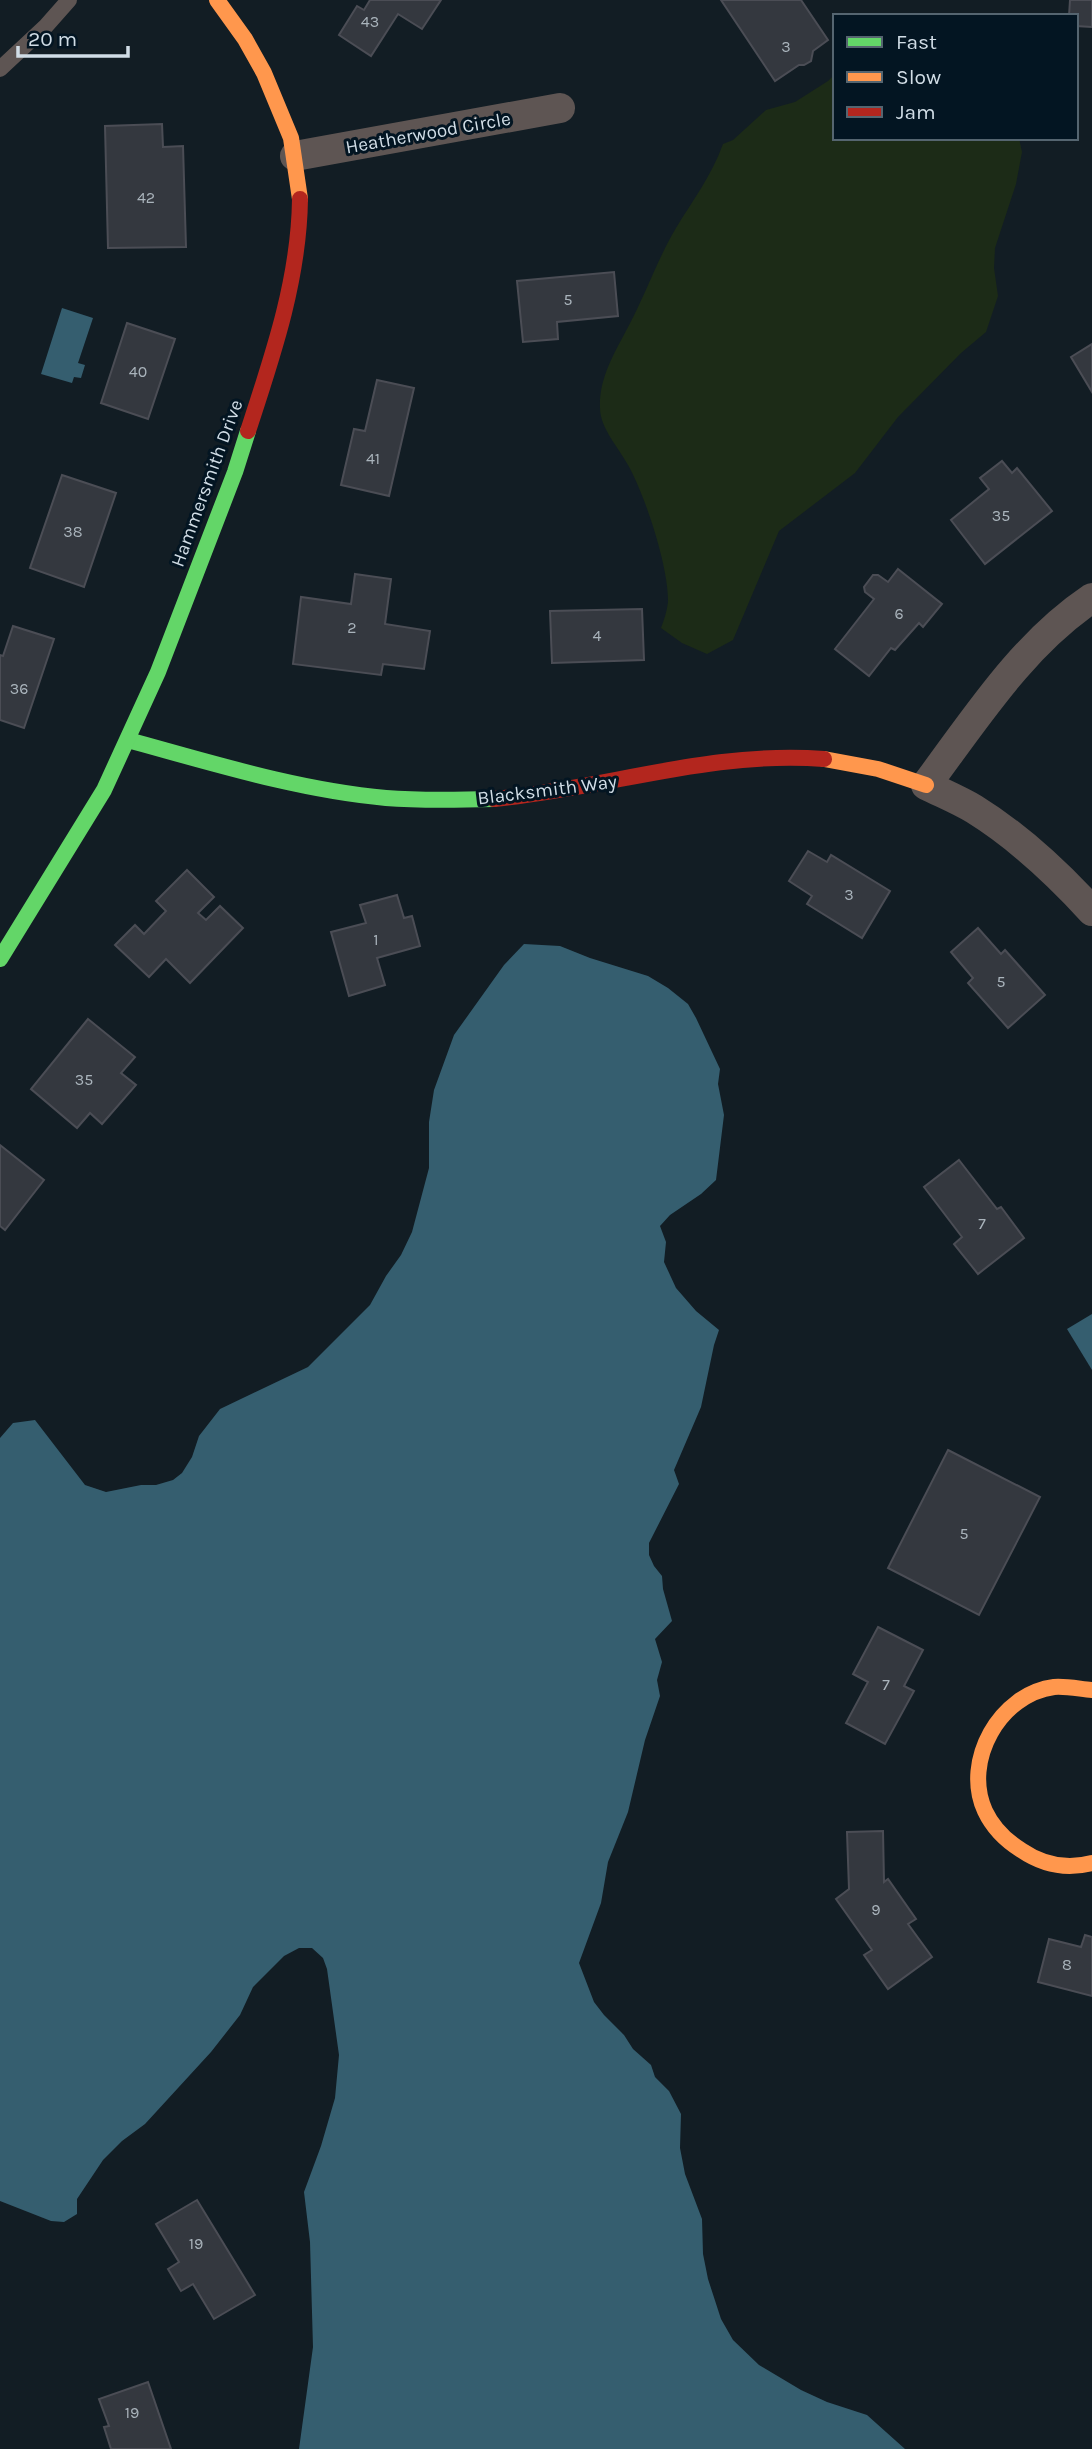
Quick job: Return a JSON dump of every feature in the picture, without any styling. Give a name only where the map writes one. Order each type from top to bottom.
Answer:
[{"type":"street","name":"Hammersmith Drive","points":[[0,959],[86,821],[128,740],[158,672],[220,510],[268,370],[291,287],[299,240],[300,199],[295,156],[279,106],[264,73],[245,39],[217,0]]},
{"type":"street","name":"Heatherwood Circle","points":[[295,156],[560,108]]},
{"type":"street","points":[[926,785],[1021,660],[1045,634],[1092,598]]},
{"type":"street","name":"Blacksmith Way","points":[[128,740],[248,773],[335,790],[405,799],[494,799],[717,762],[760,758],[834,761],[871,767],[926,785],[975,810],[1057,876],[1092,911]]},
{"type":"street","points":[[1092,1690],[1065,1686],[1049,1687],[1034,1692],[1007,1709],[988,1733],[978,1763],[977,1779],[984,1810],[996,1830],[1012,1847],[1032,1859],[1055,1866],[1092,1863]]},
{"type":"lane","points":[[0,69],[46,26],[69,0]]},
{"type":"green space","points":[[833,76],[833,140],[1019,140],[1022,152],[1016,184],[995,248],[994,268],[998,296],[986,332],[961,353],[898,417],[855,473],[779,531],[733,640],[707,654],[682,643],[661,628],[668,602],[665,570],[635,478],[603,423],[600,408],[602,387],[612,357],[663,253],[708,177],[723,144],[733,140],[766,110],[795,102]]},
{"type":"water","points":[[62,308],[93,318],[78,363],[85,365],[81,378],[74,377],[72,383],[41,374]]},
{"type":"water","points":[[524,944],[560,946],[648,976],[688,1004],[720,1069],[718,1084],[724,1115],[716,1180],[670,1215],[660,1226],[666,1242],[664,1262],[676,1288],[696,1311],[719,1330],[701,1407],[674,1470],[679,1484],[649,1543],[649,1555],[662,1576],[672,1621],[655,1639],[662,1662],[657,1680],[660,1696],[645,1740],[628,1812],[608,1862],[601,1903],[579,1963],[594,2002],[633,2049],[651,2065],[655,2077],[669,2091],[681,2114],[680,2148],[685,2174],[702,2219],[703,2254],[708,2279],[721,2319],[733,2340],[759,2365],[801,2390],[867,2415],[905,2449],[299,2449],[313,2347],[310,2242],[304,2192],[335,2098],[339,2055],[327,1969],[323,1958],[312,1948],[299,1948],[284,1956],[253,1987],[240,2015],[211,2052],[145,2124],[103,2160],[77,2199],[77,2214],[64,2222],[51,2221],[0,2201],[0,1438],[13,1423],[35,1420],[85,1485],[106,1492],[156,1485],[173,1480],[182,1473],[192,1457],[199,1436],[220,1409],[308,1367],[370,1305],[401,1255],[412,1232],[429,1168],[429,1122],[434,1090],[454,1035],[504,965]]},
{"type":"water","points":[[1092,1314],[1092,1370],[1067,1329]]},
{"type":"building","points":[[370,0],[441,0],[422,29],[398,14],[371,56],[339,35],[357,6],[364,10]]},
{"type":"building","points":[[721,0],[801,0],[828,40],[813,51],[811,61],[799,65],[775,81]]},
{"type":"building","points":[[1070,0],[1092,0],[1092,27],[1078,26],[1078,14],[1069,14]]},
{"type":"building","points":[[162,124],[163,147],[183,146],[186,247],[108,248],[105,126]]},
{"type":"building","points":[[614,272],[618,316],[557,322],[558,339],[523,342],[517,281]]},
{"type":"building","points":[[127,323],[175,339],[148,419],[101,403]]},
{"type":"building","points":[[1092,344],[1092,392],[1071,357]]},
{"type":"building","points":[[377,380],[414,388],[389,496],[341,485],[354,429],[365,431]]},
{"type":"building","points":[[1002,461],[1012,473],[1017,468],[1052,511],[985,564],[951,520],[989,489],[980,478]]},
{"type":"building","points":[[62,475],[116,493],[84,587],[30,568]]},
{"type":"building","points":[[898,569],[942,604],[923,627],[919,623],[895,650],[891,648],[869,676],[835,649],[874,599],[865,592],[864,587],[873,575],[878,575],[888,582]]},
{"type":"building","points":[[355,574],[391,579],[385,624],[430,631],[424,669],[383,664],[381,675],[293,664],[301,597],[351,604]]},
{"type":"building","points":[[642,609],[644,660],[552,663],[550,611]]},
{"type":"building","points":[[13,626],[54,639],[24,728],[0,720],[0,655],[3,656]]},
{"type":"building","points":[[808,851],[827,862],[831,855],[890,891],[862,938],[807,904],[812,896],[789,881]]},
{"type":"building","points":[[187,870],[214,897],[198,913],[206,920],[220,906],[243,928],[190,983],[166,959],[149,977],[115,945],[135,925],[144,934],[166,911],[156,901]]},
{"type":"building","points":[[397,895],[404,918],[412,916],[420,946],[377,958],[385,985],[349,996],[331,932],[366,923],[360,905]]},
{"type":"building","points":[[978,928],[1001,954],[1005,950],[1045,995],[1008,1028],[968,983],[973,978],[951,952]]},
{"type":"building","points":[[88,1019],[135,1057],[121,1073],[136,1085],[102,1124],[90,1113],[77,1128],[31,1089]]},
{"type":"building","points":[[0,1145],[44,1180],[5,1230],[0,1226]]},
{"type":"building","points":[[959,1160],[997,1209],[1001,1207],[1024,1238],[978,1274],[954,1244],[962,1237],[924,1187]]},
{"type":"building","points":[[948,1450],[1040,1497],[979,1615],[888,1568]]},
{"type":"building","points":[[878,1627],[923,1650],[904,1686],[914,1691],[885,1744],[846,1723],[868,1682],[853,1674]]},
{"type":"building","points":[[883,1831],[884,1882],[888,1879],[916,1919],[908,1924],[932,1957],[888,1989],[864,1955],[872,1950],[836,1899],[849,1889],[847,1832]]},
{"type":"building","points":[[1085,1935],[1092,1937],[1092,1996],[1038,1982],[1049,1939],[1081,1947]]},
{"type":"building","points":[[197,2200],[255,2295],[214,2319],[193,2284],[181,2291],[168,2269],[179,2262],[156,2224]]},
{"type":"building","points":[[148,2382],[171,2449],[111,2449],[104,2427],[109,2426],[99,2399]]},
{"type":"traffic: fast","points":[[0,959],[104,790],[158,672],[235,472],[248,431]]},
{"type":"traffic: fast","points":[[128,740],[256,775],[320,789],[413,800],[494,799]]},
{"type":"traffic: slow","points":[[217,0],[245,39],[264,73],[291,138],[300,199]]},
{"type":"traffic: slow","points":[[824,759],[878,769],[926,785]]},
{"type":"traffic: slow","points":[[1092,1690],[1054,1687],[1035,1692],[1017,1702],[1002,1716],[991,1733],[982,1752],[978,1772],[979,1792],[985,1811],[996,1828],[1010,1842],[1046,1863],[1064,1866],[1092,1863]]},
{"type":"traffic: jam","points":[[248,431],[290,288],[299,229],[300,199]]},
{"type":"traffic: jam","points":[[494,799],[699,765],[782,758],[824,759]]}]
